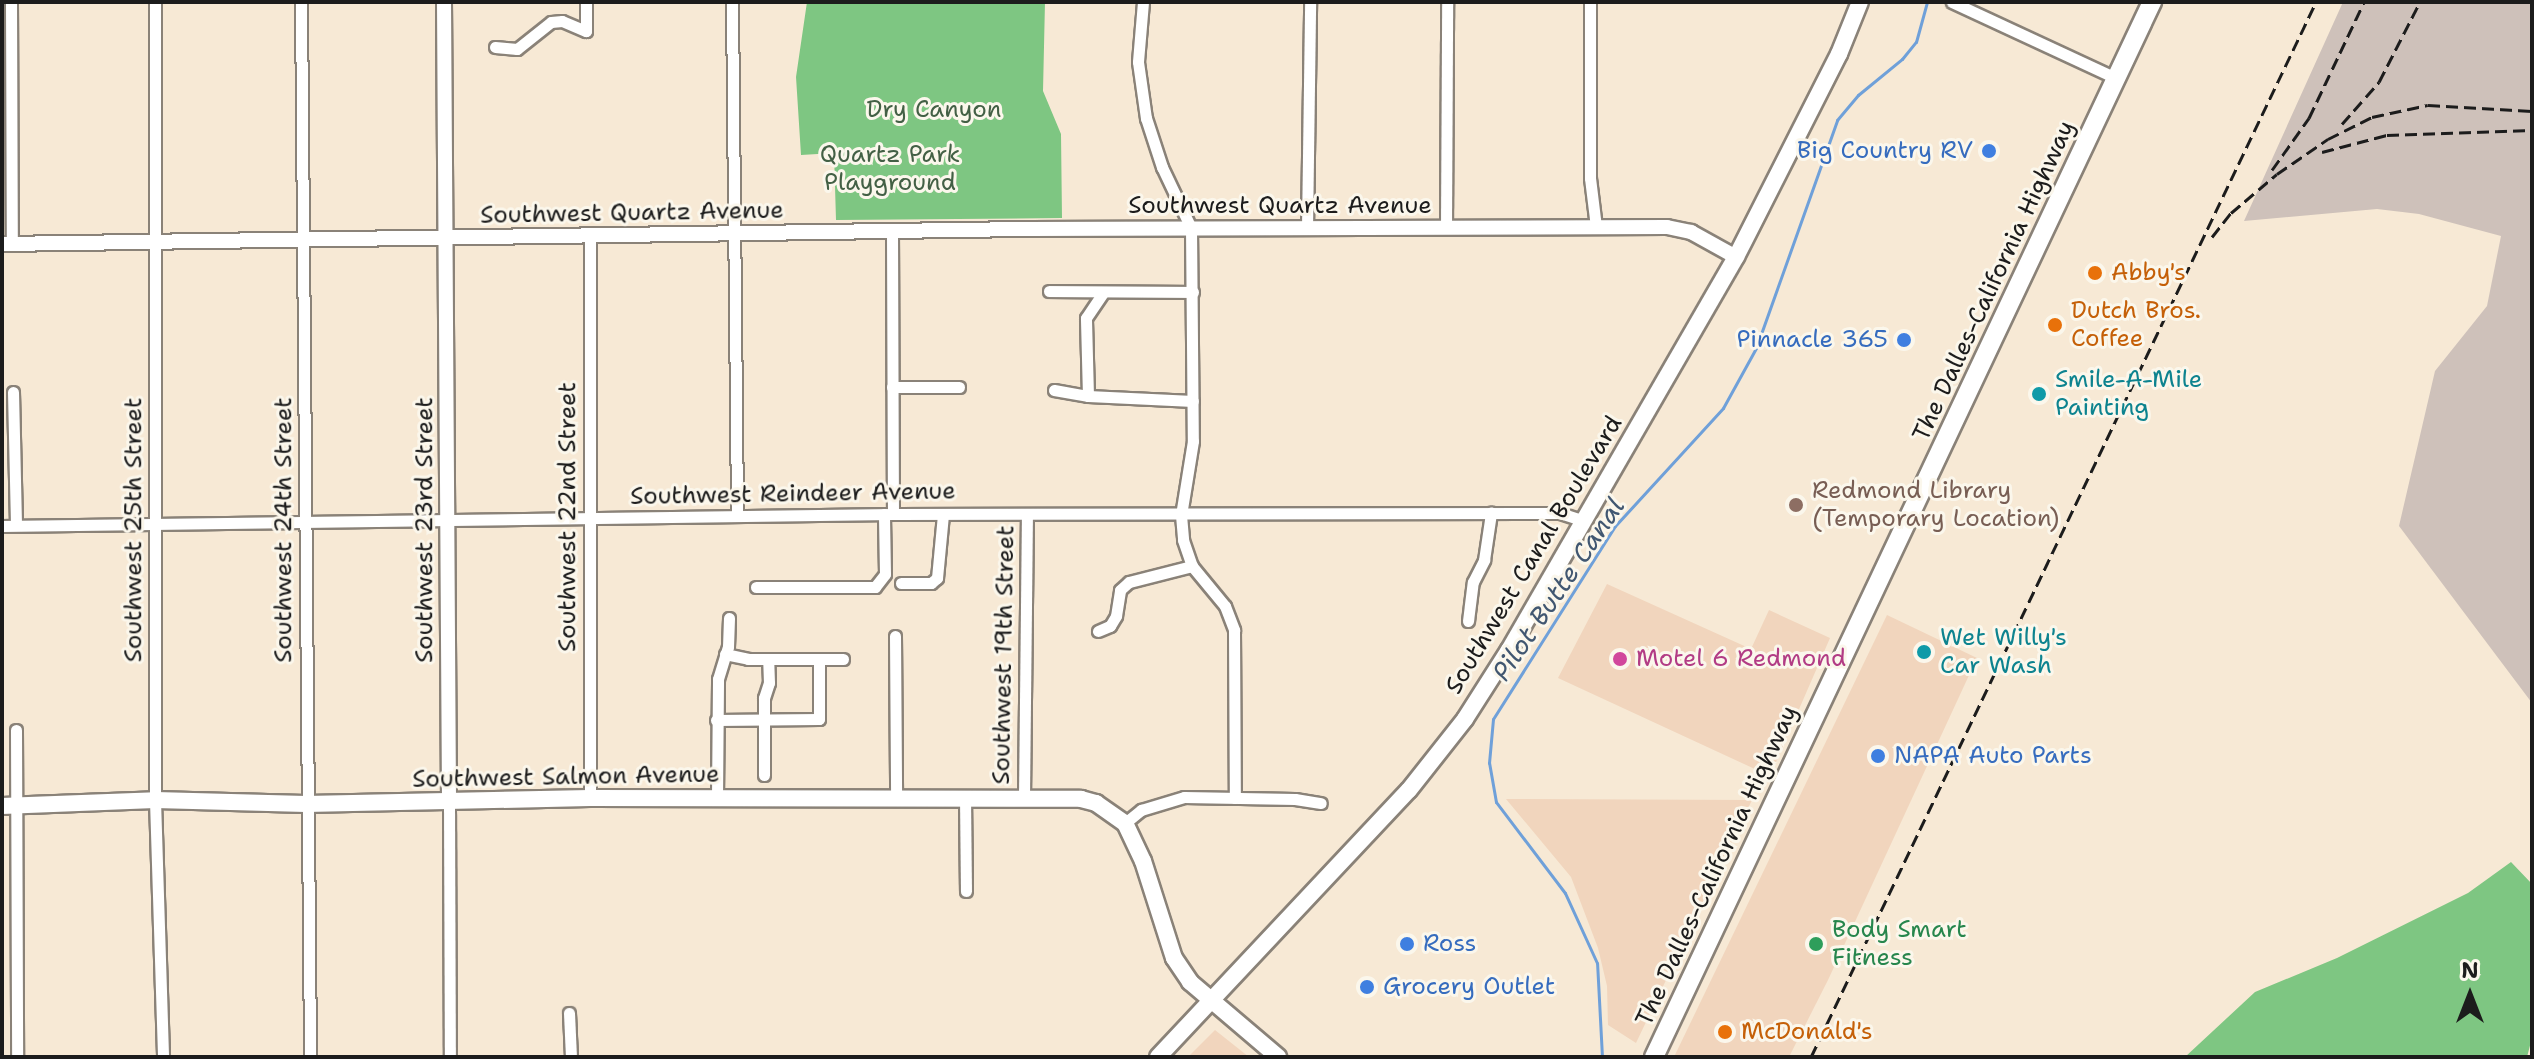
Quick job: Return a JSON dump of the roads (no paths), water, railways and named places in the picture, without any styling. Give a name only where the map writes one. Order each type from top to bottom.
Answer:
[{"type":"highway","name":"The Dalles-California Highway","points":[[1654,1057],[2152,2]]},
{"type":"main road","name":"Southwest Canal Boulevard","points":[[1158,1057],[1409,790],[1440,751],[1509,650],[1736,257],[1862,6]]},
{"type":"main road","name":"Southwest Salmon Avenue","points":[[9,806],[155,800],[306,804],[590,798],[1024,797],[1081,799],[1096,803],[1125,823]]},
{"type":"main road","points":[[1125,823],[1143,861],[1174,958],[1190,982],[1211,1002],[1278,1057]]},
{"type":"street","points":[[7,244],[11,2]]},
{"type":"street","name":"Southwest 25th Street","points":[[155,2],[155,800],[163,1057]]},
{"type":"street","name":"Southwest 24th Street","points":[[301,2],[310,1057]]},
{"type":"street","name":"Southwest 23rd Street","points":[[444,2],[450,1057]]},
{"type":"street","points":[[495,47],[517,49],[551,22],[562,21],[586,31],[586,2]]},
{"type":"street","points":[[732,2],[737,233],[737,516]]},
{"type":"street","points":[[1143,2],[1138,62],[1146,118],[1162,167],[1191,228],[1193,441],[1181,515],[1192,566],[1225,606],[1234,630],[1235,798]]},
{"type":"street","points":[[1307,228],[1310,2]]},
{"type":"street","points":[[1446,227],[1447,2]]},
{"type":"street","points":[[1590,2],[1590,178],[1596,227]]},
{"type":"street","points":[[1952,2],[2116,78]]},
{"type":"street","name":"Southwest Quartz Avenue","points":[[7,244],[1191,228],[1596,227],[1681,229],[1736,257]]},
{"type":"street","points":[[756,587],[875,587],[885,574],[892,387],[892,232]]},
{"type":"street","name":"Southwest 22nd Street","points":[[590,236],[590,798]]},
{"type":"street","points":[[1049,291],[1193,292]]},
{"type":"street","points":[[1088,396],[1086,318],[1103,293]]},
{"type":"street","points":[[892,387],[959,387]]},
{"type":"street","points":[[1054,390],[1088,396],[1193,401]]},
{"type":"street","points":[[13,392],[16,525]]},
{"type":"street","points":[[1468,621],[1473,582],[1484,560],[1491,513]]},
{"type":"street","name":"Southwest Reindeer Avenue","points":[[2,526],[888,514],[1560,513],[1584,521]]},
{"type":"street","points":[[901,583],[931,583],[937,578],[943,514]]},
{"type":"street","name":"Southwest 19th Street","points":[[1024,797],[1027,514]]},
{"type":"street","points":[[1098,631],[1110,626],[1116,616],[1120,590],[1129,582],[1192,566]]},
{"type":"street","points":[[717,798],[718,679],[725,654],[729,618]]},
{"type":"street","points":[[895,636],[896,797]]},
{"type":"street","points":[[725,654],[768,659],[843,659]]},
{"type":"street","points":[[764,775],[768,659]]},
{"type":"street","points":[[716,720],[819,719],[819,659]]},
{"type":"street","points":[[16,730],[9,806],[17,1057]]},
{"type":"street","points":[[965,797],[966,891]]},
{"type":"street","points":[[1125,823],[1141,810],[1162,801],[1184,797],[1321,803]]},
{"type":"street","points":[[569,1013],[571,1057]]},
{"type":"waterway","name":"Pilot Butte Canal","points":[[1602,1057],[1597,963],[1565,893],[1496,802],[1489,763],[1493,719],[1615,526],[1723,408],[1756,348],[1837,120],[1858,95],[1902,59],[1916,42],[1927,2]]},
{"type":"railway","points":[[1811,1057],[2316,2]]},
{"type":"railway","points":[[2272,170],[2309,118],[2364,2]]},
{"type":"railway","points":[[2342,124],[2379,82],[2420,2]]},
{"type":"railway","points":[[2212,237],[2231,213],[2277,174],[2328,139],[2372,117],[2428,105],[2532,111]]},
{"type":"railway","points":[[2322,152],[2387,135],[2532,130]]},
{"type":"place","name":"Big Country RV","points":[[1989,151]]},
{"type":"place","name":"Abby's","points":[[2095,273]]},
{"type":"place","name":"Dutch Bros. Coffee","points":[[2055,325]]},
{"type":"place","name":"Pinnacle 365","points":[[1904,340]]},
{"type":"place","name":"Smile-A-Mile Painting","points":[[2039,394]]},
{"type":"place","name":"Redmond Library (Temporary Location)","points":[[1796,505]]},
{"type":"place","name":"Wet Willy's Car Wash","points":[[1924,652]]},
{"type":"place","name":"Motel 6 Redmond","points":[[1620,659]]},
{"type":"place","name":"NAPA Auto Parts","points":[[1878,756]]},
{"type":"place","name":"Ross","points":[[1407,944]]},
{"type":"place","name":"Body Smart Fitness","points":[[1816,944]]},
{"type":"place","name":"Grocery Outlet","points":[[1367,987]]},
{"type":"place","name":"McDonald's","points":[[1725,1032]]},
{"type":"park label","name":"Dry Canyon","points":[[934,110]]},
{"type":"park label","name":"Quartz Park Playground","points":[[890,169]]}]
